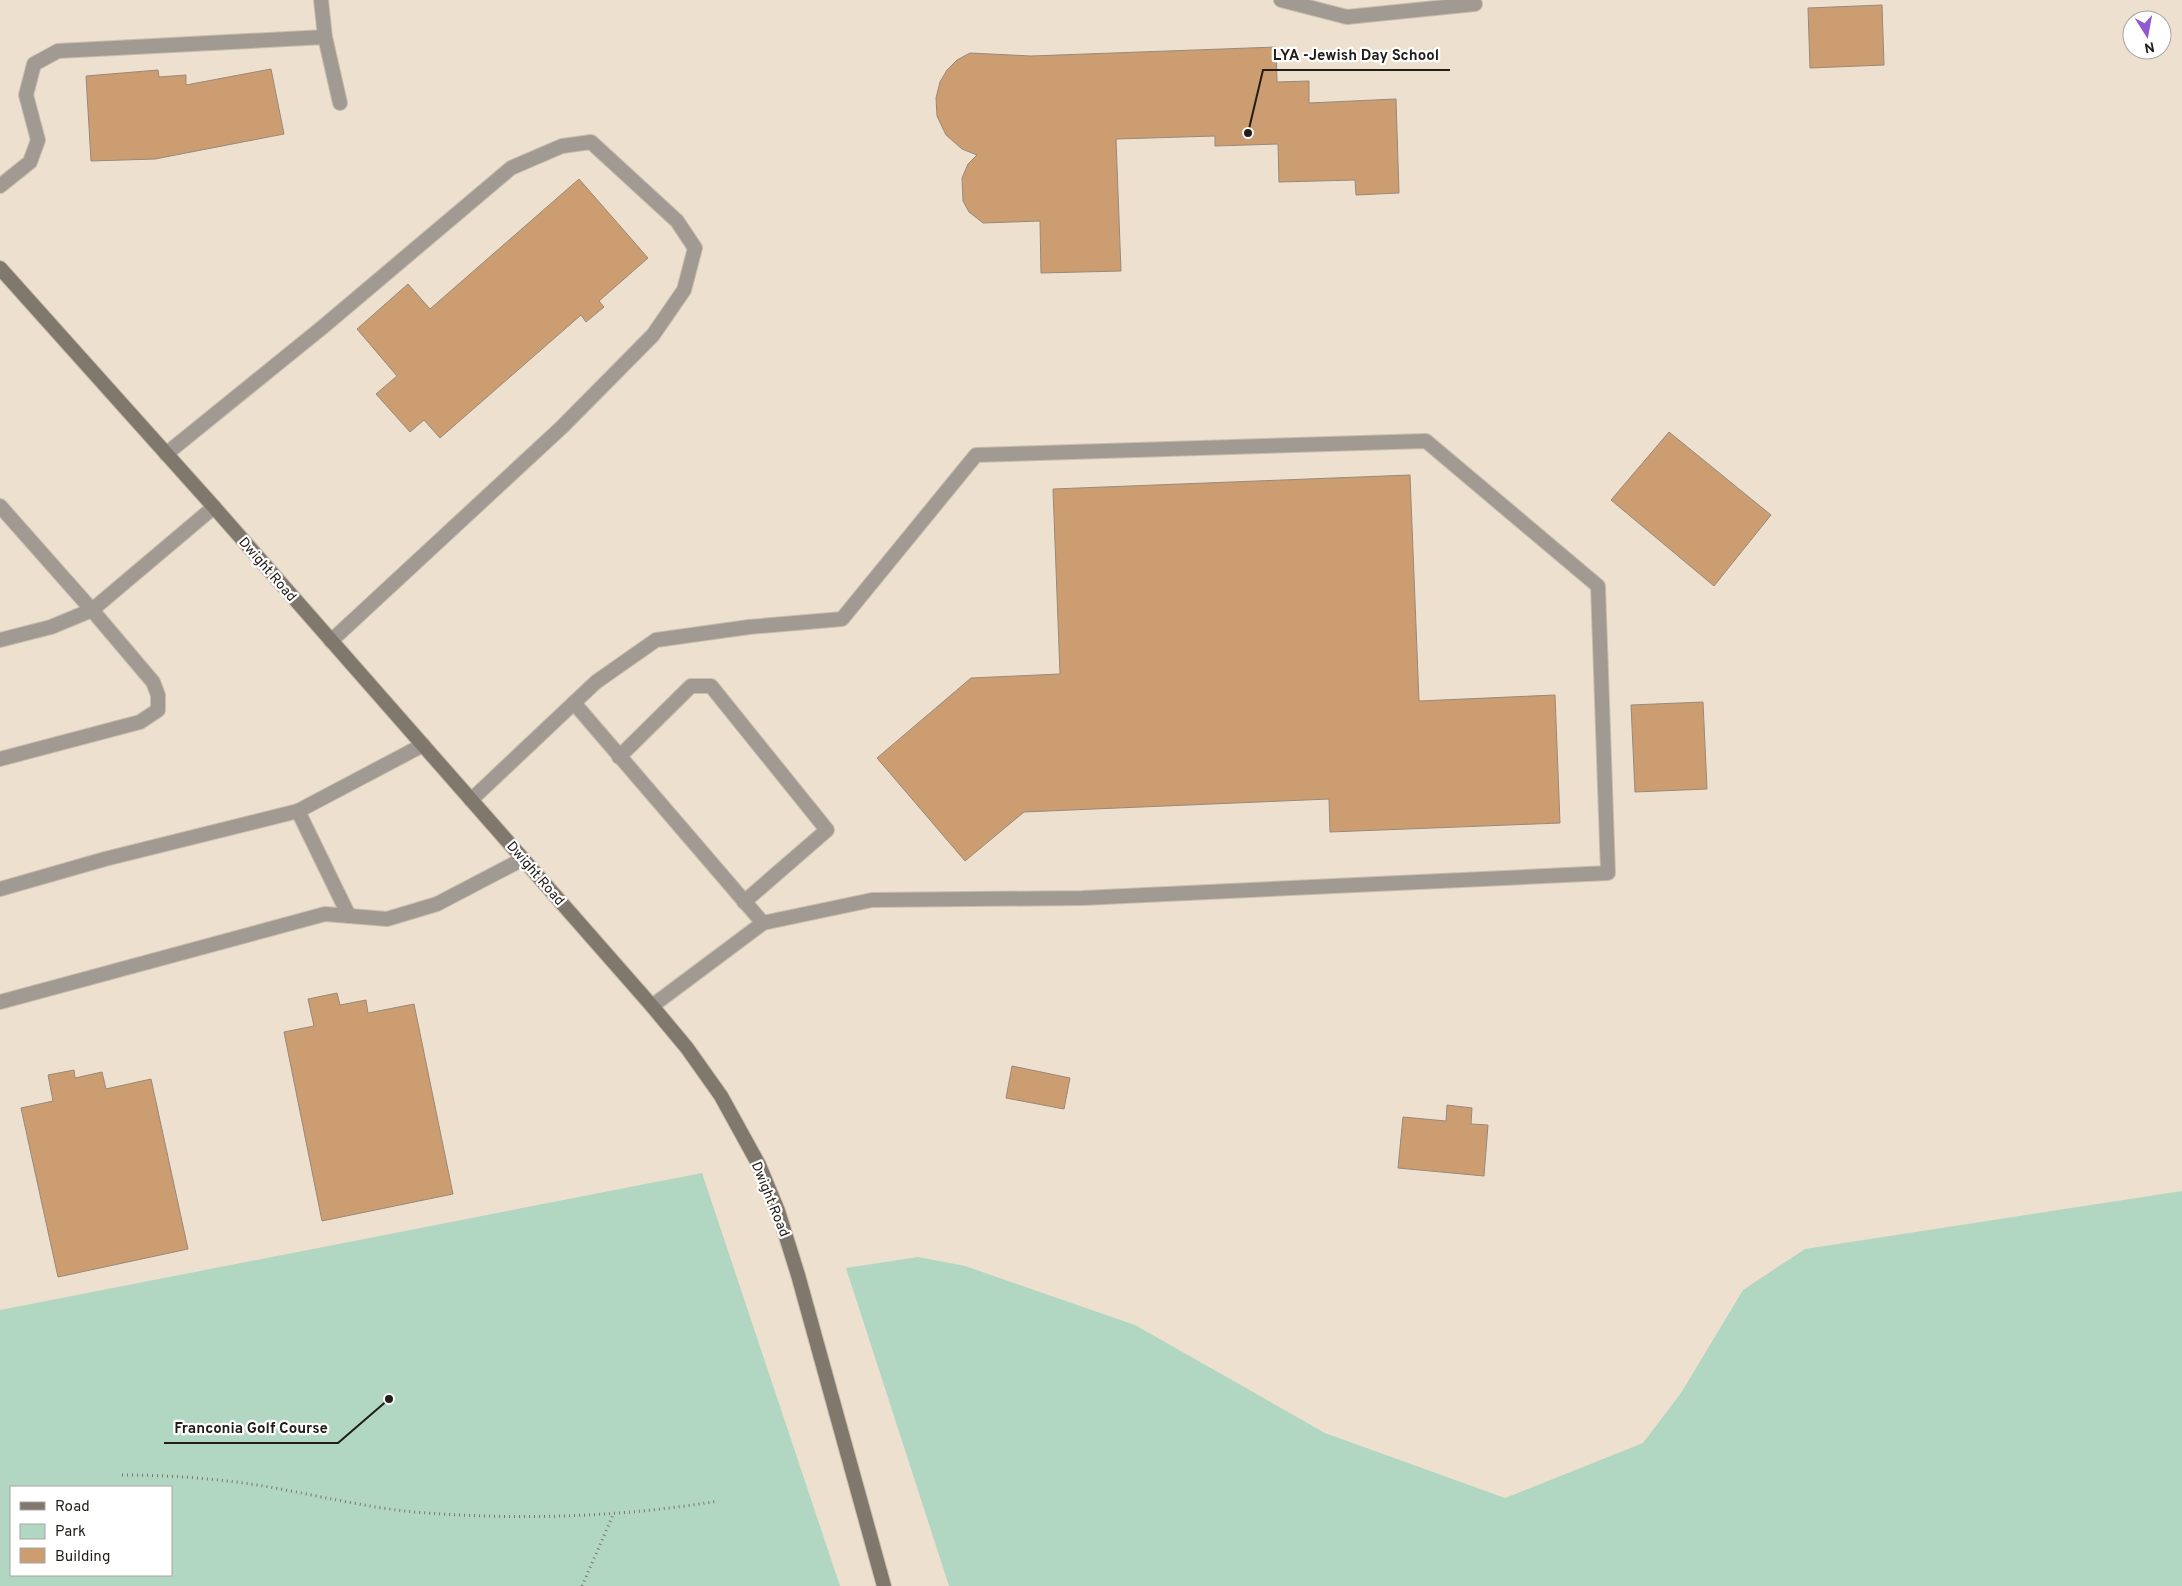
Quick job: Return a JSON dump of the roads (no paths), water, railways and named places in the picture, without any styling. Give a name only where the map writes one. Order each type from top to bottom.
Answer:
[{"type":"main road","name":"Dwight Road","points":[[0,268],[214,507],[652,1006],[721,1096],[758,1165],[778,1211],[796,1267],[884,1586]]},
{"type":"lane","points":[[321,0],[325,37],[340,104]]},
{"type":"lane","points":[[1281,0],[1347,17],[1475,4]]},
{"type":"lane","points":[[0,186],[30,162],[38,140],[26,95],[34,64],[58,51],[325,37]]},
{"type":"lane","points":[[166,454],[324,326],[511,168],[562,146],[591,142],[677,220],[695,248],[684,290],[653,335],[562,427],[331,641]]},
{"type":"lane","points":[[471,800],[596,682],[656,640],[749,627],[842,619],[976,455],[1426,441],[1598,586],[1608,873],[1084,898],[872,900],[762,923],[652,1006]]},
{"type":"lane","points":[[0,506],[153,682],[158,695],[158,710],[140,722],[0,759]]},
{"type":"lane","points":[[0,640],[51,628],[92,610],[214,507]]},
{"type":"lane","points":[[619,757],[691,686],[711,686],[827,830],[744,902]]},
{"type":"lane","points":[[574,703],[762,923]]},
{"type":"lane","points":[[0,889],[105,858],[298,811],[423,745]]},
{"type":"lane","points":[[298,811],[349,916]]},
{"type":"lane","points":[[0,1002],[325,914],[387,918],[437,904],[523,859]]},
{"type":"place","name":"LYA -Jewish Day School","points":[[1248,133]]},
{"type":"place","name":"Franconia Golf Course","points":[[389,1399]]}]
